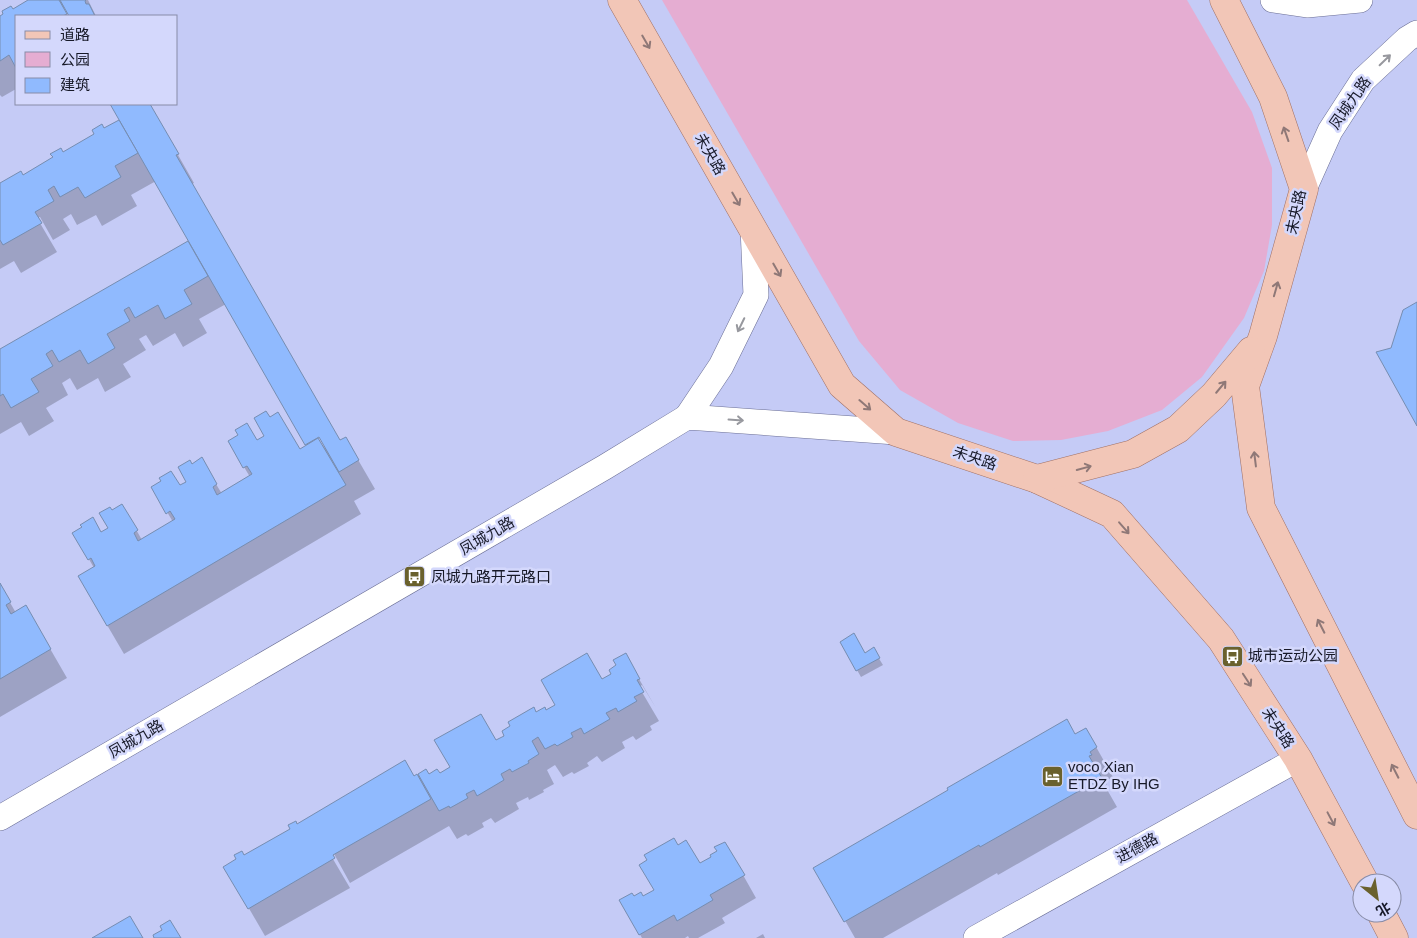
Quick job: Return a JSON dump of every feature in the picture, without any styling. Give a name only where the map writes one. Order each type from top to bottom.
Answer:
[{"type":"main road","name":"未央路","points":[[622,0],[842,385],[896,432],[1037,480],[1112,514],[1220,639],[1298,758],[1360,873]]},
{"type":"main road","name":"未央路","points":[[1224,0],[1273,97],[1304,189],[1263,336],[1245,386],[1261,508],[1417,815]]},
{"type":"main road","points":[[1037,480],[1132,454],[1178,428],[1214,395],[1263,336]]},
{"type":"main road","points":[[1386,923],[1394,938]]},
{"type":"street","points":[[1273,0],[1307,5],[1360,0]]},
{"type":"street","name":"凤城九路","points":[[1304,189],[1330,132],[1364,80],[1407,39],[1417,33]]},
{"type":"street","points":[[753,228],[756,295],[720,366],[687,417],[896,432]]},
{"type":"street","name":"凤城九路","points":[[0,818],[597,472],[687,417]]},
{"type":"street","name":"进德路","points":[[976,938],[1298,758]]},
{"type":"green space","points":[[662,0],[1187,0],[1252,112],[1272,168],[1272,225],[1264,271],[1244,318],[1202,377],[1162,410],[1108,431],[1061,440],[1013,441],[958,423],[900,390],[859,341]]},
{"type":"building","points":[[28,0],[59,0],[67,14],[15,15],[15,66],[9,55],[0,61],[0,16],[3,14],[2,11],[11,6],[13,9]]},
{"type":"building","points":[[60,0],[86,0],[86,4],[89,4],[94,15],[68,15]]},
{"type":"building","points":[[111,105],[151,105],[179,154],[176,155],[340,440],[346,437],[359,460],[339,472],[319,437],[305,445]]},
{"type":"building","points":[[119,120],[138,153],[115,166],[121,177],[85,198],[78,187],[60,197],[54,186],[48,190],[54,201],[35,212],[42,223],[3,245],[0,240],[0,183],[21,171],[23,175],[53,157],[50,154],[61,148],[63,152],[94,134],[92,130],[102,124],[104,128]]},
{"type":"building","points":[[188,241],[208,276],[184,290],[192,304],[165,319],[158,305],[135,318],[129,307],[124,310],[130,321],[107,334],[115,348],[88,364],[80,350],[59,362],[52,350],[46,354],[53,366],[31,379],[39,392],[11,408],[3,394],[0,396],[0,349]]},
{"type":"building","points":[[1417,302],[1417,426],[1376,352],[1391,348],[1403,310]]},
{"type":"building","points":[[266,411],[270,417],[278,412],[300,449],[318,438],[346,485],[107,626],[78,576],[95,566],[91,558],[88,560],[72,533],[82,527],[80,525],[93,517],[101,532],[108,528],[99,513],[110,507],[112,510],[122,504],[138,530],[134,533],[138,541],[175,519],[170,511],[166,514],[151,487],[161,481],[159,478],[171,471],[180,485],[186,482],[178,467],[190,460],[192,464],[202,457],[217,484],[213,487],[217,495],[252,474],[247,466],[243,468],[228,441],[238,435],[235,430],[247,423],[257,440],[264,436],[254,418]]},
{"type":"building","points":[[0,583],[11,602],[6,605],[11,614],[26,605],[51,649],[0,679]]},
{"type":"building","points":[[854,633],[865,653],[874,647],[880,658],[856,671],[840,642]]},
{"type":"building","points":[[587,653],[602,679],[611,674],[609,670],[616,665],[613,660],[626,653],[640,679],[637,680],[644,692],[634,697],[637,701],[618,712],[616,708],[606,713],[610,719],[584,734],[581,728],[571,733],[573,737],[557,746],[555,744],[545,749],[538,737],[532,741],[539,754],[528,761],[529,763],[512,772],[510,769],[501,774],[504,780],[477,796],[474,790],[466,794],[468,798],[450,808],[449,806],[439,811],[418,774],[426,769],[429,774],[437,769],[440,773],[450,767],[434,740],[481,714],[496,740],[504,736],[502,731],[510,726],[508,722],[534,707],[536,712],[545,707],[546,710],[555,705],[541,680]]},
{"type":"building","points":[[1067,719],[1075,734],[1086,728],[1097,747],[1090,752],[1092,755],[1089,756],[1102,778],[844,922],[813,868]]},
{"type":"building","points":[[405,760],[414,776],[417,774],[431,799],[333,855],[335,858],[248,909],[223,867],[236,859],[234,855],[242,851],[244,855],[290,829],[288,825],[296,821],[297,824]]},
{"type":"building","points":[[674,838],[678,845],[686,840],[700,863],[717,851],[714,847],[725,842],[745,875],[710,895],[713,900],[677,921],[674,915],[639,935],[619,900],[632,893],[634,896],[641,892],[643,896],[654,890],[639,865],[647,860],[644,855]]},
{"type":"building","points":[[130,916],[143,938],[92,938]]},
{"type":"building","points":[[170,920],[181,938],[154,938],[153,935],[162,930],[160,926]]},
{"type":"place","name":"凤城九路开元路口","points":[[415,577]]},
{"type":"place","name":"城市运动公园","points":[[1232,656]]},
{"type":"place","name":"voco Xian ETDZ By IHG","points":[[1052,776]]}]
